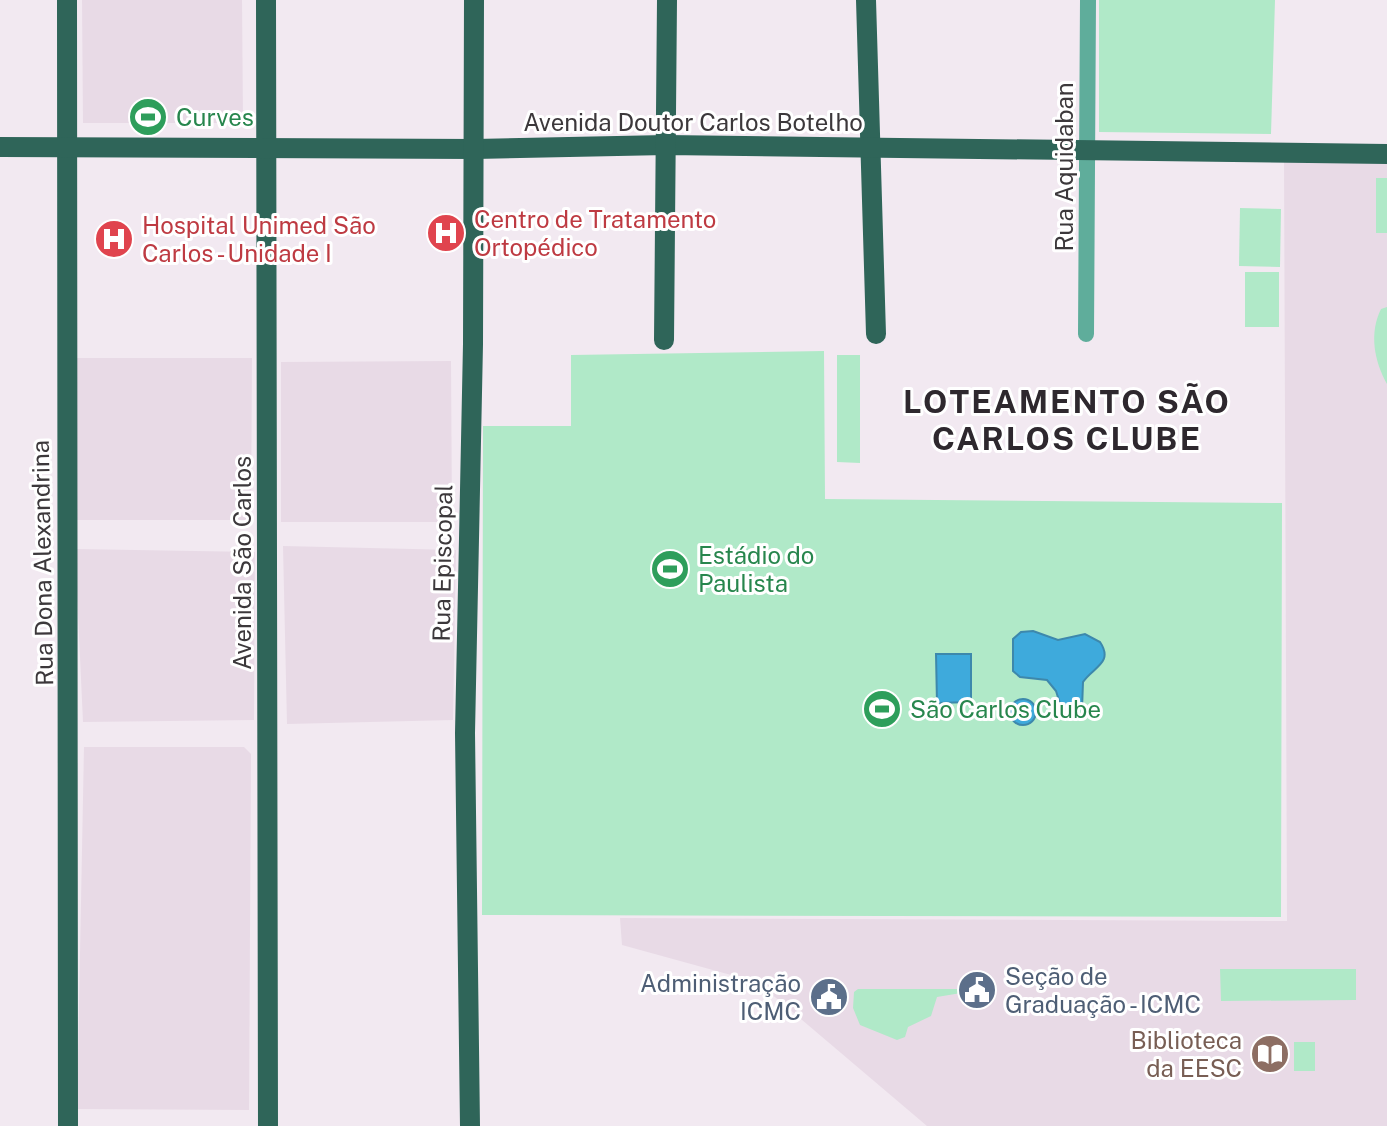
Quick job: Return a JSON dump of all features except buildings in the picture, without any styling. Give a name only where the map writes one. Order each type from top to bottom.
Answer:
[{"type":"main road","name":"Rua Dona Alexandrina","points":[[67,0],[68,1126]]},
{"type":"main road","name":"Avenida São Carlos","points":[[266,0],[268,1126]]},
{"type":"main road","name":"Rua Episcopal","points":[[470,1126],[465,733],[475,149],[474,0]]},
{"type":"main road","points":[[664,340],[667,0]]},
{"type":"main road","points":[[866,0],[868,147],[876,334]]},
{"type":"main road","name":"Avenida Doutor Carlos Botelho","points":[[0,147],[475,149],[666,145],[1387,154]]},
{"type":"street","name":"Rua Aquidaban","points":[[1086,334],[1088,0]]},
{"type":"shaded area","points":[[82,0],[242,0],[243,123],[83,123]]},
{"type":"shaded area","points":[[1284,161],[1387,162],[1387,1126],[927,1126],[775,997],[731,975],[622,945],[620,918],[1287,921]]},
{"type":"shaded area","points":[[77,358],[252,358],[251,520],[77,520]]},
{"type":"shaded area","points":[[451,361],[452,522],[281,522],[281,362]]},
{"type":"shaded area","points":[[283,546],[456,550],[453,720],[287,724]]},
{"type":"shaded area","points":[[75,549],[255,552],[254,720],[83,722]]},
{"type":"shaded area","points":[[84,747],[244,747],[251,754],[249,1110],[77,1109]]},
{"type":"green space","points":[[1099,0],[1275,0],[1271,134],[1099,132]]},
{"type":"green space","points":[[1376,178],[1387,178],[1387,233],[1376,233]]},
{"type":"green space","points":[[1240,208],[1281,209],[1280,267],[1239,266]]},
{"type":"green space","points":[[1245,272],[1279,272],[1279,327],[1245,327]]},
{"type":"green space","points":[[1387,307],[1387,384],[1376,356],[1374,337],[1377,318],[1381,309]]},
{"type":"green space","name":"São Carlos Clube","points":[[824,351],[825,499],[1282,503],[1281,917],[482,915],[483,426],[571,426],[571,355]]},
{"type":"green space","points":[[837,355],[860,355],[860,463],[837,462]]},
{"type":"green space","points":[[1220,969],[1356,969],[1356,1000],[1221,1001]]},
{"type":"green space","points":[[858,989],[965,989],[967,992],[937,997],[931,1016],[908,1027],[905,1037],[897,1040],[860,1025],[853,1008],[854,992]]},
{"type":"green space","points":[[1294,1042],[1315,1042],[1315,1071],[1294,1071]]},
{"type":"water","points":[[1033,631],[1058,640],[1085,634],[1100,642],[1105,655],[1083,682],[1082,709],[1062,710],[1056,691],[1047,680],[1020,677],[1013,671],[1013,639],[1021,632]]},
{"type":"water","points":[[936,654],[971,654],[971,702],[937,703]]},
{"type":"water","points":[[1023,699],[1032,703],[1036,712],[1032,721],[1023,725],[1014,721],[1010,712],[1014,703]]},
{"type":"place","name":"Curves","points":[[148,117]]},
{"type":"place","name":"Centro de Tratamento Ortopédico","points":[[446,233]]},
{"type":"place","name":"Hospital Unimed São Carlos - Unidade I","points":[[114,239]]},
{"type":"place","name":"Estádio do Paulista","points":[[670,569]]},
{"type":"place","name":"São Carlos Clube","points":[[882,709]]},
{"type":"place","name":"Seção de Graduação - ICMC","points":[[977,990]]},
{"type":"place","name":"Administração ICMC","points":[[829,997]]},
{"type":"place","name":"Biblioteca da EESC","points":[[1270,1054]]},
{"type":"district","name":"LOTEAMENTO SÃO CARLOS CLUBE","points":[[1067,420]]}]
